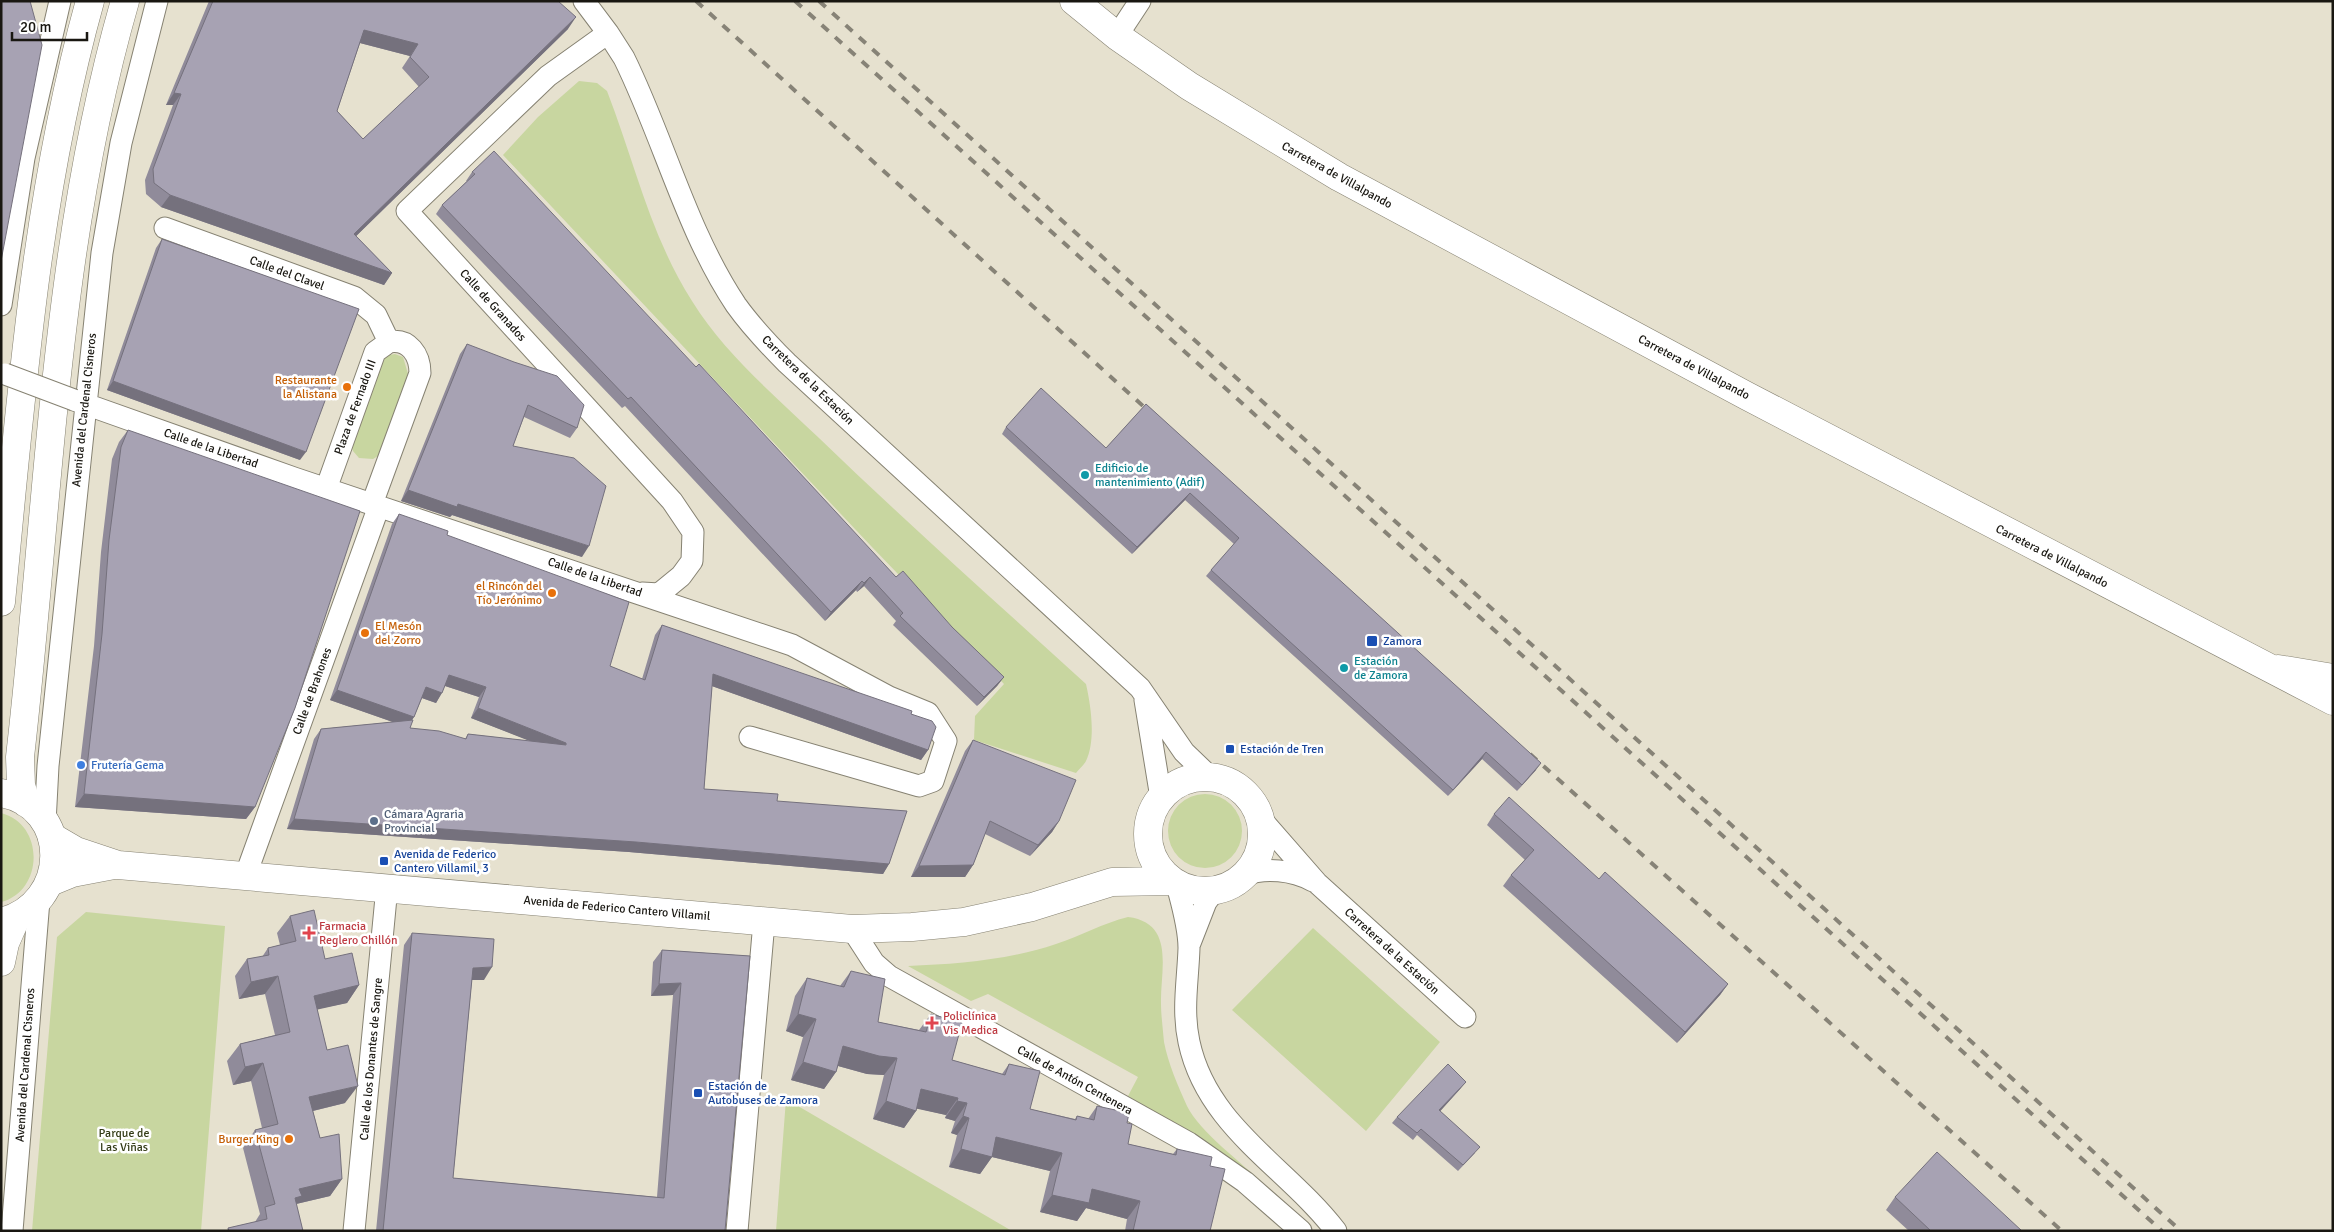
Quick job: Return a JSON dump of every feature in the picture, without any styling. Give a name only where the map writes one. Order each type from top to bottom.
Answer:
[{"type":"main road","points":[[1,602],[26,343],[38,249],[64,103],[90,1]]},
{"type":"main road","points":[[48,830],[26,803],[21,786],[20,758],[66,304],[92,136],[125,1]]},
{"type":"main road","name":"Carretera de Villalpando","points":[[1074,1],[1117,36],[1218,105],[1339,177],[1747,396],[2333,702]]},
{"type":"main road","points":[[2261,664],[2286,671],[2333,678]]},
{"type":"main road","points":[[1196,777],[1211,778],[1231,784],[1244,792],[1254,805],[1261,818],[1261,848],[1253,865],[1244,875],[1230,885],[1214,890],[1197,891],[1174,883],[1155,860],[1148,836],[1152,815],[1162,798],[1172,787],[1196,777]]},
{"type":"main road","points":[[1,793],[26,803]]},
{"type":"main road","name":"Avenida de Federico Cantero Villamil","points":[[48,830],[76,851],[118,865],[852,929],[939,925],[987,918],[1032,907],[1112,882],[1174,883]]},
{"type":"main road","name":"Avenida del Cardenal Cisneros","points":[[45,891],[55,860],[48,830]]},
{"type":"main road","name":"Avenida de Federico Cantero Villamil","points":[[1112,882],[1129,864],[1148,836]]},
{"type":"main road","name":"Avenida de Federico Cantero Villamil","points":[[45,891],[72,873],[118,865]]},
{"type":"main road","points":[[1,962],[6,944],[9,920],[28,910],[45,891]]},
{"type":"street","points":[[1,305],[24,158],[60,1]]},
{"type":"street","name":"Avenida del Cardenal Cisneros","points":[[48,830],[45,802],[80,402],[110,197],[127,114],[157,1]]},
{"type":"street","name":"Carretera de la Estación","points":[[584,1],[608,33],[638,86],[708,255],[726,288],[748,321],[787,363],[1135,683],[1152,703],[1184,752],[1211,778]]},
{"type":"street","points":[[1117,36],[1140,1]]},
{"type":"street","name":"Calle de Granados","points":[[608,33],[548,76],[407,211],[666,495],[693,532],[692,561],[681,576],[659,594],[641,593]]},
{"type":"street","name":"Calle del Clavel","points":[[165,228],[354,297],[376,315],[389,342]]},
{"type":"street","points":[[376,505],[420,373],[419,360],[411,348],[399,342],[389,342]]},
{"type":"street","name":"Plaza de Fernado III","points":[[326,489],[372,357],[379,347],[389,342]]},
{"type":"street","name":"Calle de la Libertad","points":[[3,374],[326,489],[792,645],[888,697],[928,713],[946,741],[934,781],[919,786],[750,736]]},
{"type":"street","name":"Calle de Brahones","points":[[245,876],[376,505]]},
{"type":"street","name":"Carretera de la Estación","points":[[1135,683],[1146,705],[1162,798]]},
{"type":"street","name":"Carretera de la Estación","points":[[1261,818],[1319,885],[1465,1017]]},
{"type":"street","name":"Carretera de la Estación","points":[[1244,875],[1263,870],[1291,873],[1306,877],[1319,885]]},
{"type":"street","points":[[1174,883],[1188,933],[1186,1025],[1194,1059],[1203,1084],[1244,1138],[1314,1205],[1336,1231]]},
{"type":"street","name":"Calle de los Donantes de Sangre","points":[[354,1231],[387,887]]},
{"type":"street","points":[[1189,948],[1205,906],[1214,890]]},
{"type":"street","name":"Avenida del Cardenal Cisneros","points":[[12,1231],[45,891]]},
{"type":"street","points":[[737,1231],[764,922]]},
{"type":"street","name":"Calle de Antón Centenera","points":[[852,929],[874,964],[889,976],[1195,1147],[1245,1182],[1301,1231]]},
{"type":"green space","points":[[579,81],[597,83],[607,91],[644,198],[665,250],[677,276],[692,301],[719,339],[751,373],[852,469],[1086,684],[1091,712],[1091,743],[1086,761],[1076,773],[974,740],[975,716],[1004,684],[871,546],[503,155],[538,117]]},
{"type":"green space","points":[[395,354],[403,357],[409,377],[378,456],[373,459],[359,458],[353,451],[350,441],[384,356]]},
{"type":"green space","points":[[1205,794],[1226,800],[1236,810],[1242,831],[1236,852],[1226,862],[1205,868],[1184,862],[1174,852],[1168,831],[1174,810],[1184,800]]},
{"type":"green space","points":[[1,813],[15,820],[26,830],[32,843],[34,858],[31,872],[25,885],[15,895],[1,902]]},
{"type":"green space","name":"Parque de Las Viñas","points":[[86,912],[225,926],[201,1231],[32,1231],[57,937]]},
{"type":"green space","points":[[1128,917],[1143,921],[1153,928],[1159,938],[1163,964],[1161,1004],[1164,1042],[1171,1066],[1187,1106],[1201,1126],[1264,1184],[1128,1096],[1138,1077],[988,994],[971,1001],[908,966],[964,962],[1020,954],[1056,944]]},
{"type":"green space","points":[[1313,928],[1440,1042],[1366,1131],[1232,1010]]},
{"type":"green space","points":[[786,1099],[1012,1231],[776,1231]]},
{"type":"building","points":[[1,1],[30,1],[42,45],[1,261]]},
{"type":"building","points":[[213,1],[558,1],[576,17],[354,234],[392,273],[170,195],[154,183],[153,169],[181,94],[174,93]],"holes":[[[364,30],[418,44],[410,57],[429,77],[363,139],[337,111]]]},
{"type":"building","points":[[494,151],[696,367],[699,364],[896,577],[903,571],[952,627],[1004,677],[984,697],[900,616],[903,613],[870,577],[864,583],[862,581],[831,612],[631,397],[628,399],[442,205],[475,174],[472,172]]},
{"type":"building","points":[[162,239],[359,309],[306,452],[113,381]]},
{"type":"building","points":[[467,344],[557,376],[584,405],[577,428],[528,405],[513,446],[574,458],[606,486],[589,546],[458,504],[457,507],[408,490]]},
{"type":"building","points":[[1041,388],[1106,448],[1146,404],[1541,763],[1522,785],[1486,752],[1453,790],[1211,570],[1239,538],[1190,493],[1137,547],[1006,427]]},
{"type":"building","points":[[128,430],[360,511],[295,708],[255,807],[84,794],[102,634],[109,540],[121,447]]},
{"type":"building","points":[[399,514],[448,531],[447,535],[629,602],[610,666],[645,680],[662,625],[912,711],[911,714],[932,721],[936,727],[928,750],[713,674],[704,789],[778,794],[777,801],[907,811],[889,864],[636,842],[294,819],[321,729],[413,720],[410,728],[439,731],[466,739],[468,734],[566,745],[566,743],[478,708],[486,687],[449,675],[442,693],[426,687],[414,717],[337,690]]},
{"type":"building","points":[[973,740],[1076,780],[1059,821],[1038,845],[990,821],[973,865],[919,866]]},
{"type":"building","points":[[1509,797],[1599,879],[1605,872],[1728,984],[1685,1032],[1511,875],[1534,850],[1494,814]]},
{"type":"building","points":[[314,910],[325,959],[352,953],[359,985],[314,996],[327,1050],[348,1045],[358,1086],[309,1097],[320,1138],[339,1134],[342,1179],[299,1189],[302,1196],[295,1198],[303,1231],[229,1231],[228,1228],[267,1219],[265,1207],[275,1204],[255,1130],[278,1124],[263,1063],[245,1067],[240,1044],[290,1032],[278,976],[251,982],[247,959],[269,955],[268,948],[296,941],[290,916]]},
{"type":"building","name":"Estación de Autobuses de Zamora","points":[[412,933],[494,939],[492,967],[473,968],[453,1178],[664,1198],[681,983],[659,984],[662,950],[750,956],[725,1231],[383,1231]]},
{"type":"building","points":[[851,971],[885,979],[878,1022],[926,1032],[931,1014],[962,1023],[952,1060],[1005,1075],[1009,1064],[1040,1071],[1030,1109],[1076,1120],[1077,1116],[1094,1120],[1097,1106],[1129,1113],[1127,1123],[1132,1124],[1128,1144],[1176,1155],[1177,1149],[1212,1157],[1210,1166],[1225,1169],[1210,1231],[1133,1231],[1140,1201],[1092,1189],[1089,1203],[1052,1195],[1062,1153],[996,1137],[992,1157],[961,1149],[969,1118],[963,1116],[967,1103],[957,1101],[958,1098],[921,1089],[916,1111],[886,1101],[897,1058],[879,1056],[843,1046],[836,1072],[803,1062],[816,1019],[798,1014],[807,978],[844,987]]},
{"type":"building","points":[[1448,1064],[1466,1082],[1439,1110],[1480,1147],[1463,1165],[1421,1129],[1417,1133],[1397,1117]]},
{"type":"building","points":[[1937,1152],[2022,1231],[1931,1231],[1895,1197]]},
{"type":"railway","points":[[696,1],[1154,416]]},
{"type":"railway","points":[[795,1],[2162,1231]]},
{"type":"railway","points":[[819,1],[2181,1231]]},
{"type":"railway","points":[[1530,754],[2062,1231]]},
{"type":"place","name":"Restaurante la Alistana","points":[[347,387]]},
{"type":"place","name":"Edificio de mantenimiento (Adif)","points":[[1085,475]]},
{"type":"place","name":"el Rincón del Tío Jerónimo","points":[[552,593]]},
{"type":"place","name":"El Mesón del Zorro","points":[[365,633]]},
{"type":"place","name":"Zamora","points":[[1372,641]]},
{"type":"place","name":"Estación de Zamora","points":[[1344,668]]},
{"type":"place","name":"Estación de Tren","points":[[1230,749]]},
{"type":"place","name":"Frutería Gema","points":[[81,765]]},
{"type":"place","name":"Cámara Agraria Provincial","points":[[374,821]]},
{"type":"place","name":"Avenida de Federico Cantero Villamil, 3","points":[[384,861]]},
{"type":"place","name":"Farmacia Reglero Chillón","points":[[309,933]]},
{"type":"place","name":"Policlínica Vis Medica","points":[[932,1023]]},
{"type":"place","name":"Estación de Autobuses de Zamora","points":[[698,1093]]},
{"type":"place","name":"Burger King","points":[[289,1139]]}]
